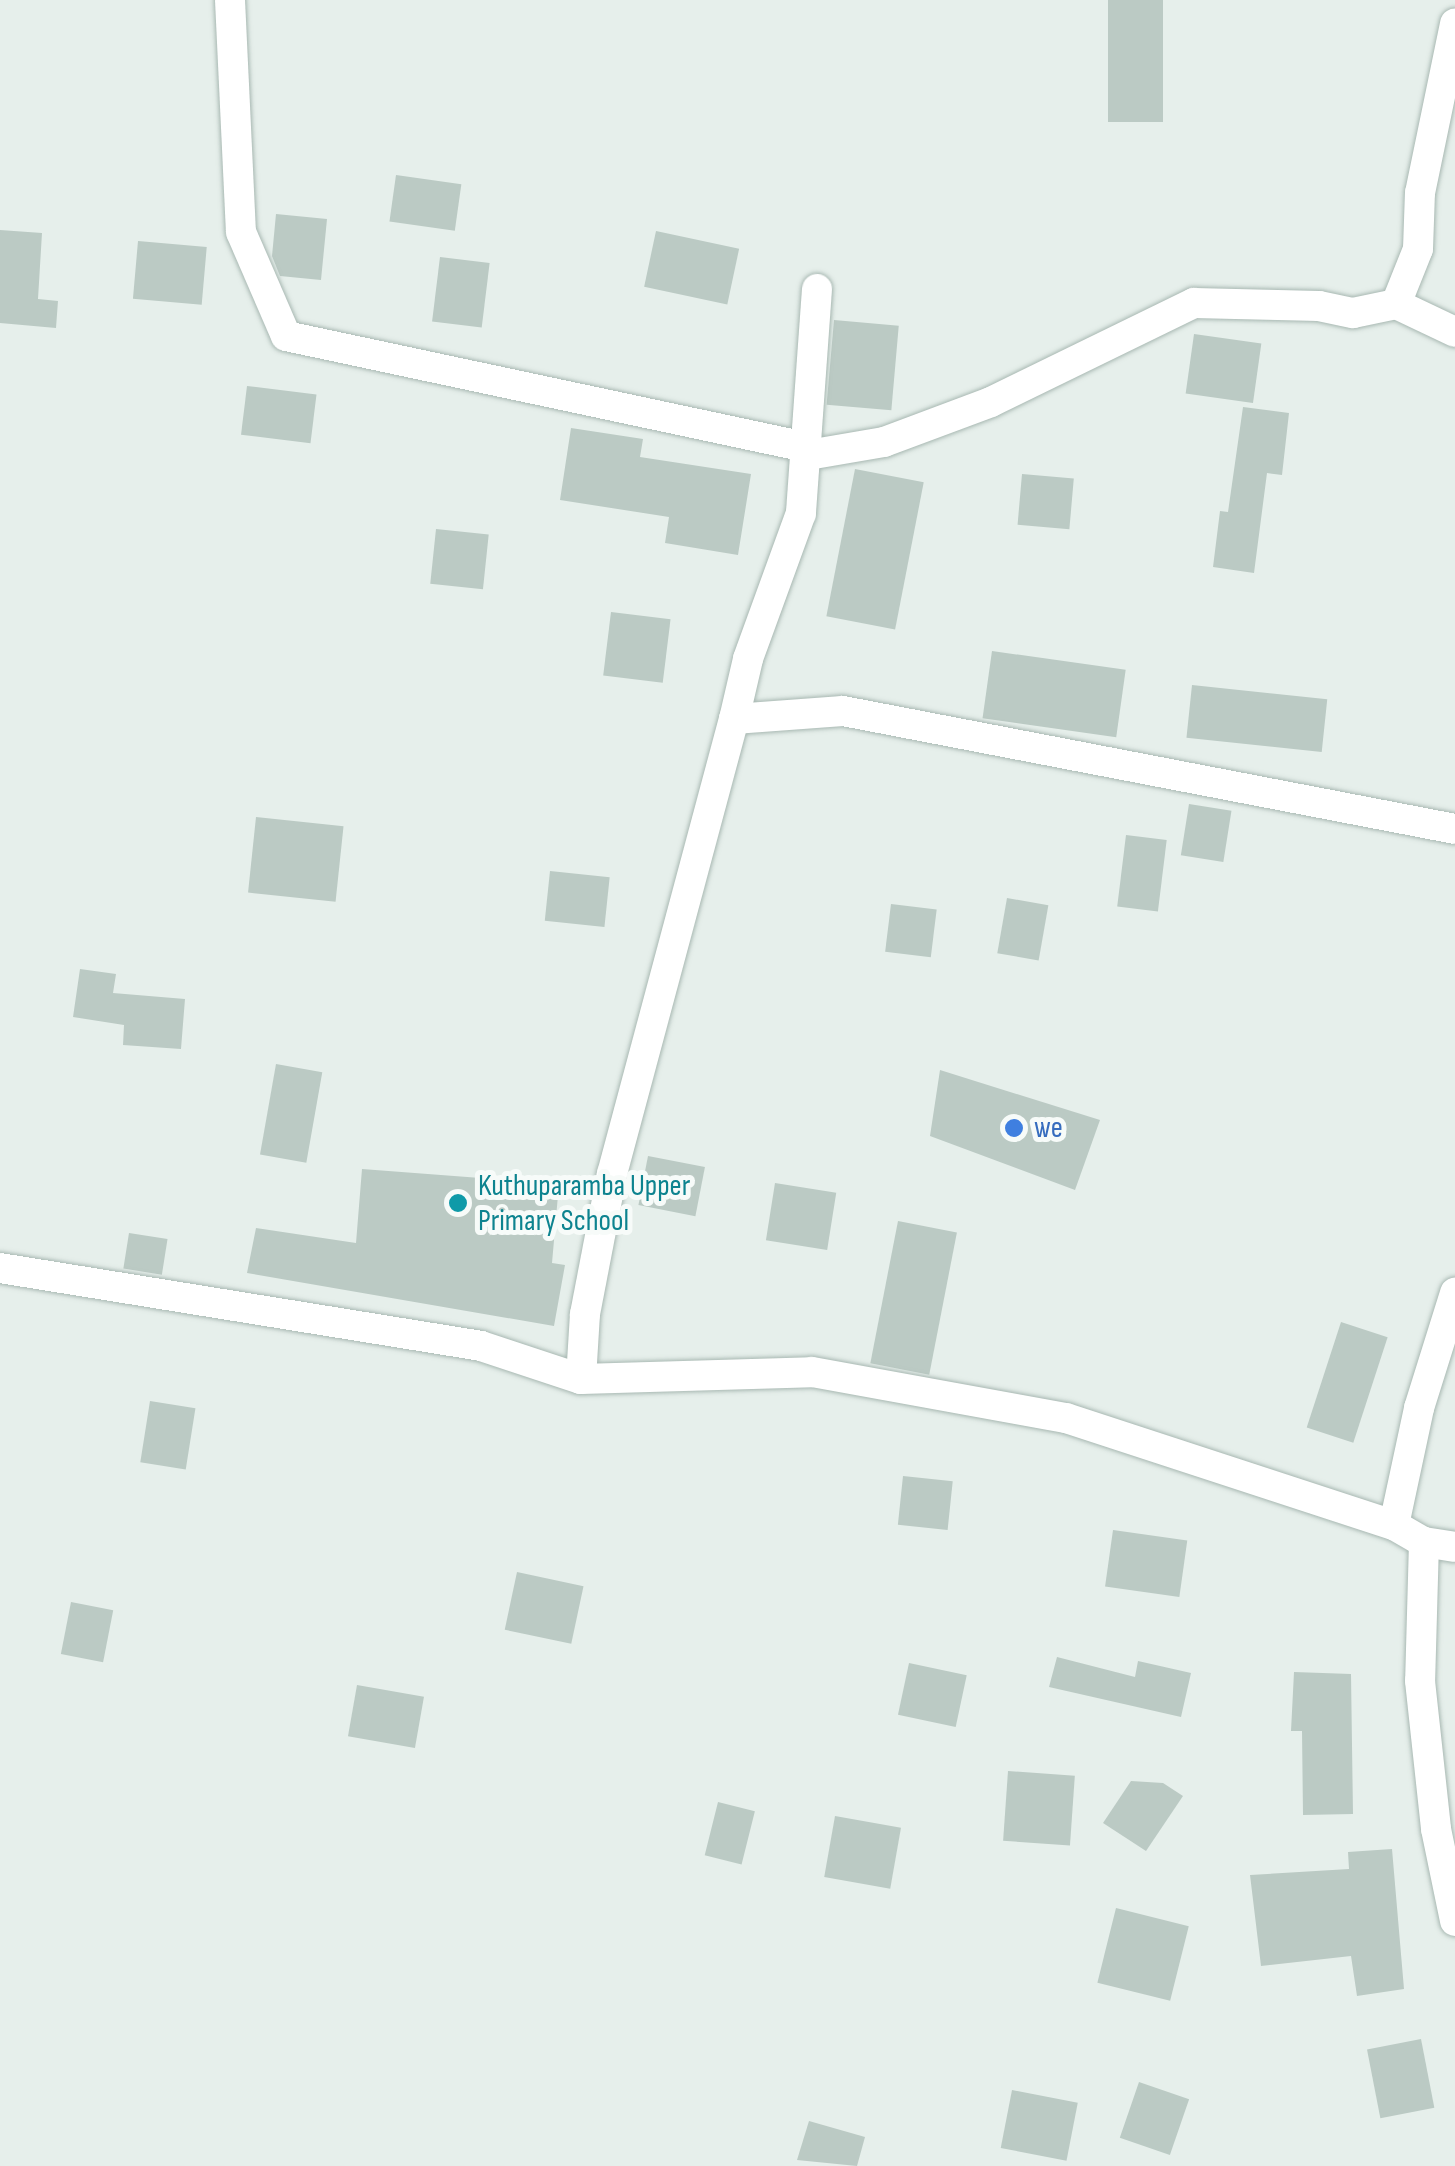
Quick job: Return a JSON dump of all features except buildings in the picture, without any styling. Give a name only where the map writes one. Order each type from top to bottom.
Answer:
[{"type":"street","points":[[230,0],[240,232],[286,336],[804,450],[884,442],[991,402],[1194,303],[1353,313],[1396,304],[1455,332]]},
{"type":"street","points":[[1396,304],[1418,249],[1420,194],[1455,24]]},
{"type":"street","points":[[581,1379],[585,1314],[612,1174],[748,660],[801,513],[817,289]]},
{"type":"street","points":[[734,719],[842,711],[1455,830]]},
{"type":"street","points":[[0,1268],[481,1346],[581,1379],[812,1372],[1066,1418],[1394,1526],[1424,1542],[1455,1546]]},
{"type":"street","points":[[1394,1526],[1419,1408],[1455,1293]]},
{"type":"street","points":[[1424,1542],[1420,1681],[1436,1828],[1455,1921]]},
{"type":"place","name":"we","points":[[1014,1128]]},
{"type":"place","name":"Kuthuparamba Upper Primary School","points":[[458,1203]]}]
